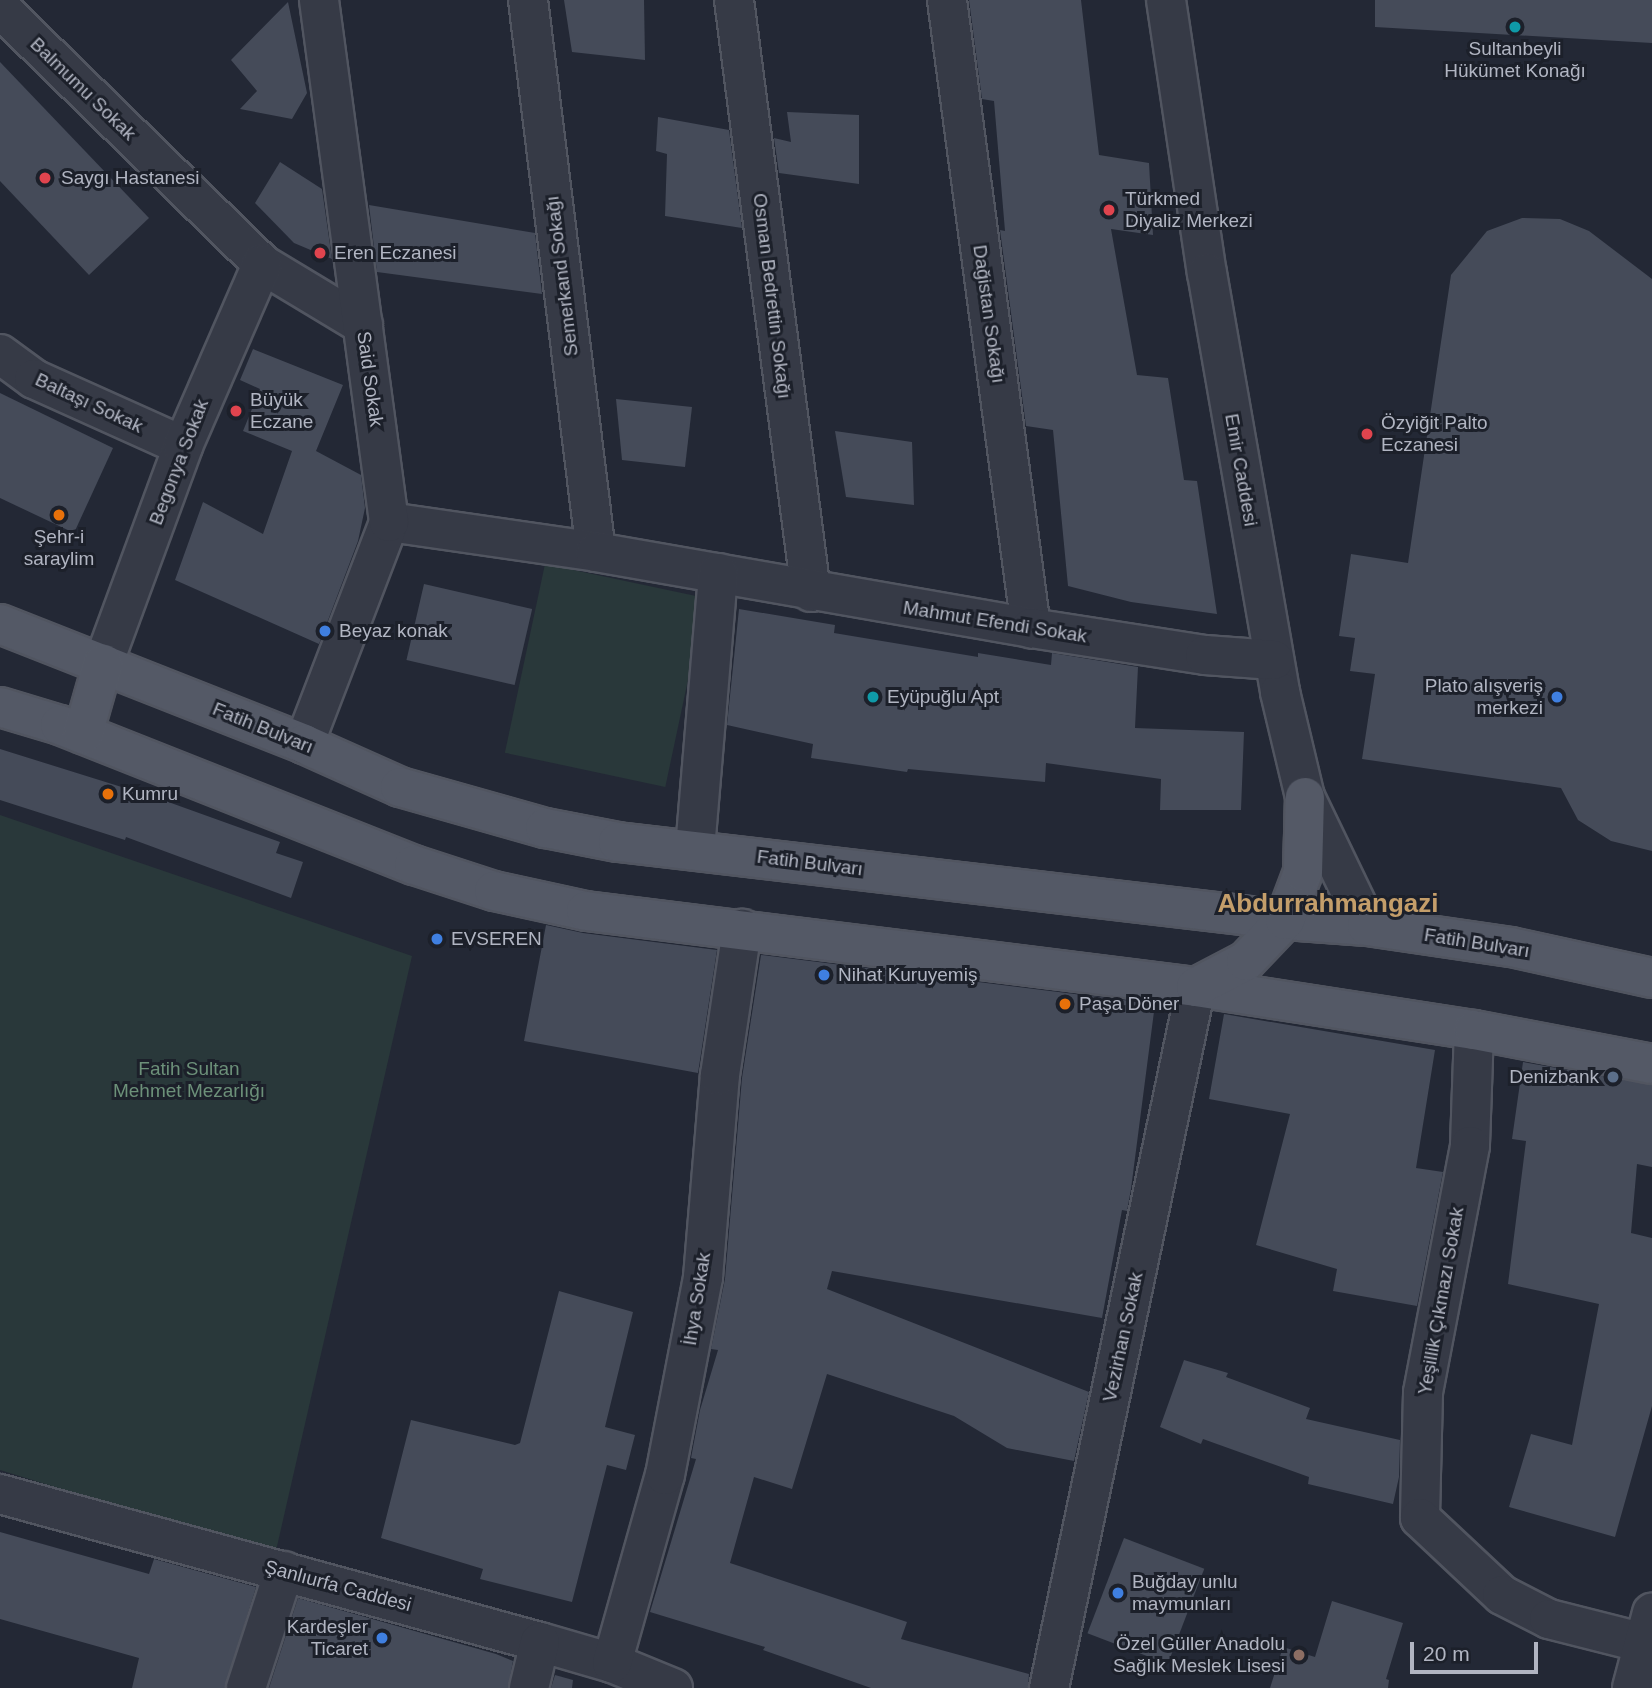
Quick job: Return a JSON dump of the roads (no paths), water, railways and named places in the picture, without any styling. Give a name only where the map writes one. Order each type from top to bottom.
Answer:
[{"type":"main road","name":"Fatih Bulvarı","points":[[0,624],[304,744],[400,787],[467,808],[618,842],[1285,920],[1367,926],[1511,947],[1652,978]]},
{"type":"main road","points":[[83,734],[103,664]]},
{"type":"main road","points":[[0,706],[83,734],[414,864],[494,891],[586,911],[1196,987],[1474,1030],[1652,1064]]},
{"type":"main road","points":[[1196,987],[1246,961],[1285,920],[1303,872],[1305,797]]},
{"type":"street","name":"Said Sokak","points":[[304,744],[389,522],[319,0]]},
{"type":"street","name":"Semerkand Sokağı","points":[[528,0],[596,552]]},
{"type":"street","name":"Osman Bedrettin Sokağı","points":[[734,0],[811,592]]},
{"type":"street","name":"Dağistan Sokağı","points":[[947,0],[1031,628]]},
{"type":"street","name":"Emir Caddesi","points":[[1167,0],[1207,273],[1274,660],[1305,797],[1367,926]]},
{"type":"street","name":"Balmumu Sokak","points":[[0,8],[262,264],[363,325]]},
{"type":"street","name":"Begonya Sokak","points":[[103,664],[183,446],[262,264]]},
{"type":"street","name":"Baltaşı Sokak","points":[[0,354],[34,379],[183,446]]},
{"type":"street","name":"Mahmut Efendi Sokak","points":[[389,522],[596,552],[811,592],[1031,628],[1205,655],[1274,660]]},
{"type":"street","points":[[695,849],[718,573]]},
{"type":"street","name":"İhya Sokak","points":[[612,1662],[665,1475],[703,1277],[720,1075],[742,929]]},
{"type":"street","name":"Vezirhan Sokak","points":[[1049,1688],[1196,987]]},
{"type":"street","name":"Yeşillik Çıkmazı Sokak","points":[[1474,1030],[1470,1146],[1423,1393],[1420,1518],[1502,1595],[1549,1619],[1650,1633]]},
{"type":"street","name":"Şanlıurfa Caddesi","points":[[0,1494],[612,1662],[673,1688]]},
{"type":"street","points":[[246,1688],[284,1571]]},
{"type":"street","points":[[1632,1688],[1650,1633]]},
{"type":"street","points":[[529,1688],[541,1642]]},
{"type":"place","name":"Sultanbeyli Hükümet Konağı","points":[[1515,27]]},
{"type":"place","name":"Saygı Hastanesi","points":[[45,178]]},
{"type":"place","name":"Türkmed Diyaliz Merkezi","points":[[1109,210]]},
{"type":"place","name":"Eren Eczanesi","points":[[320,253]]},
{"type":"place","name":"Büyük Eczane","points":[[236,411]]},
{"type":"place","name":"Özyiğit Palto Eczanesi","points":[[1367,434]]},
{"type":"place","name":"Şehr-i saraylim","points":[[59,515]]},
{"type":"place","name":"Beyaz konak","points":[[325,631]]},
{"type":"place","name":"Eyüpuğlu Apt","points":[[873,697]]},
{"type":"place","name":"Plato alışveriş merkezi","points":[[1557,697]]},
{"type":"place","name":"Kumru","points":[[108,794]]},
{"type":"place","name":"EVSEREN","points":[[437,939]]},
{"type":"place","name":"Nihat Kuruyemiş","points":[[824,975]]},
{"type":"place","name":"Paşa Döner","points":[[1065,1004]]},
{"type":"place","name":"Denizbank","points":[[1613,1077]]},
{"type":"place","name":"Buğday unlu maymunları","points":[[1118,1593]]},
{"type":"place","name":"Kardeşler Ticaret","points":[[382,1638]]},
{"type":"place","name":"Özel Güller Anadolu Sağlık Meslek Lisesi","points":[[1299,1655]]},
{"type":"district","name":"Abdurrahmangazi","points":[[1328,904]]},
{"type":"park label","name":"Fatih Sultan Mehmet Mezarlığı","points":[[189,1080]]}]
